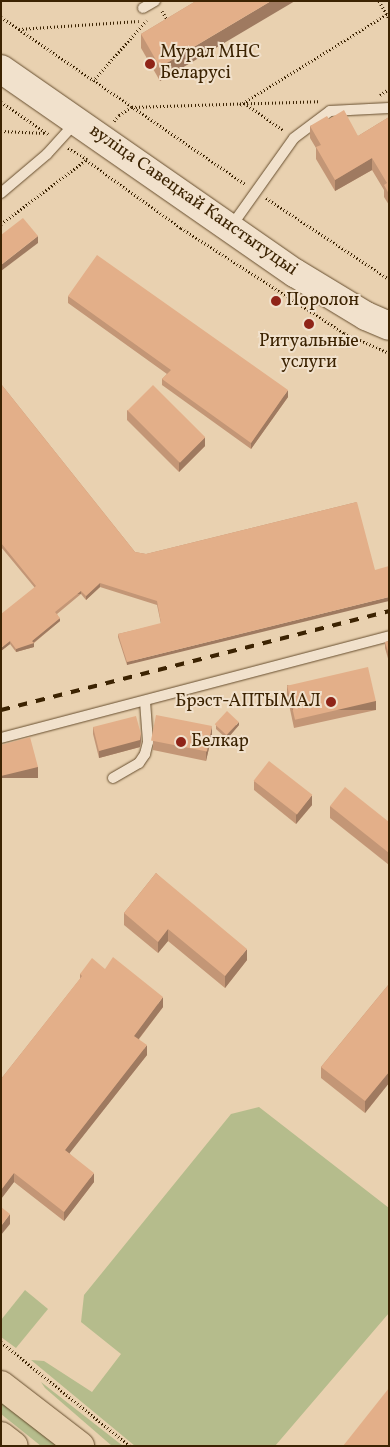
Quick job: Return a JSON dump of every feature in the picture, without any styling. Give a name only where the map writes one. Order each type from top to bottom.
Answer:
[{"type":"main road","name":"вуліца Савецкай Канстытуцыі","points":[[1,69],[230,229],[366,316],[389,326]]},
{"type":"main road","points":[[1,1385],[80,1446]]},
{"type":"main road","points":[[1,1436],[14,1446]]},
{"type":"lane","points":[[144,8],[155,1]]},
{"type":"lane","points":[[230,229],[294,138],[330,111],[389,108]]},
{"type":"lane","points":[[1,193],[59,142],[76,121]]},
{"type":"lane","points":[[1,738],[389,636]]},
{"type":"lane","points":[[113,778],[134,767],[146,754],[148,742],[144,701]]},
{"type":"path","points":[[240,106],[388,15],[379,1]]},
{"type":"path","points":[[162,11],[172,29]]},
{"type":"path","points":[[1,17],[256,192],[389,280]]},
{"type":"path","points":[[19,29],[147,20],[93,81]]},
{"type":"path","points":[[116,118],[132,107],[240,106],[326,101]]},
{"type":"path","points":[[1,102],[59,142]]},
{"type":"path","points":[[247,105],[294,138]]},
{"type":"path","points":[[1,131],[46,133]]},
{"type":"path","points":[[1,224],[86,160],[181,228],[344,333],[389,353]]},
{"type":"path","points":[[1,1342],[130,1446]]},
{"type":"green space","points":[[259,1107],[389,1208],[389,1313],[275,1446],[135,1446],[31,1360],[44,1361],[92,1392],[121,1354],[81,1322],[84,1295],[231,1114]]},
{"type":"green space","points":[[25,1290],[48,1309],[16,1348],[1,1337],[1,1320]]},
{"type":"green space","points":[[41,1382],[123,1446],[112,1446],[45,1388]]},
{"type":"green space","points":[[1,1401],[59,1446],[41,1446],[1,1414]]},
{"type":"building","points":[[196,1],[271,1],[160,67],[141,34]]},
{"type":"building","points":[[344,110],[358,136],[389,117],[389,194],[384,185],[387,183],[372,158],[335,180],[316,147],[321,145],[310,126],[327,116],[329,119]]},
{"type":"building","points":[[23,218],[38,236],[1,265],[1,235]]},
{"type":"building","points":[[97,255],[288,390],[251,443],[162,379],[171,370],[68,296]]},
{"type":"building","points":[[1,384],[135,552],[146,554],[357,502],[375,570],[389,566],[389,597],[127,662],[118,634],[161,623],[157,601],[100,583],[86,596],[81,591],[55,612],[60,618],[32,641],[34,643],[16,649],[10,641],[1,648],[1,614],[36,586],[1,543]]},
{"type":"building","points":[[153,385],[205,437],[180,463],[128,410]]},
{"type":"building","points":[[389,641],[389,655],[385,642]]},
{"type":"building","name":"Брэст-АПТЫМАЛ","points":[[368,667],[376,701],[295,720],[287,686]]},
{"type":"building","points":[[227,711],[239,722],[226,735],[215,724]]},
{"type":"building","name":"Белкар","points":[[156,715],[212,726],[207,751],[151,741]]},
{"type":"building","points":[[136,716],[141,734],[140,740],[99,751],[93,727]]},
{"type":"building","points":[[30,737],[38,767],[1,776],[1,745]]},
{"type":"building","points":[[269,761],[312,795],[297,815],[254,781]]},
{"type":"building","points":[[345,787],[389,822],[389,853],[330,806]]},
{"type":"building","points":[[156,873],[247,949],[225,976],[168,929],[158,942],[124,913]]},
{"type":"building","points":[[113,957],[163,997],[134,1036],[147,1045],[65,1150],[94,1173],[64,1212],[14,1173],[1,1190],[1,1079],[82,976],[80,974],[92,958],[105,969]]},
{"type":"building","points":[[389,984],[389,1072],[365,1101],[321,1067]]},
{"type":"building","points":[[1,1207],[10,1214],[1,1226]]},
{"type":"building","points":[[389,1388],[389,1446],[343,1446]]},
{"type":"railway","points":[[1,710],[389,611]]},
{"type":"place","name":"Мурал МНС Беларусі","points":[[150,64]]},
{"type":"place","name":"Поролон","points":[[276,301]]},
{"type":"place","name":"Ритуальные услуги","points":[[309,324]]},
{"type":"place","name":"Брэст-АПТЫМАЛ","points":[[331,702]]},
{"type":"place","name":"Белкар","points":[[181,742]]}]
